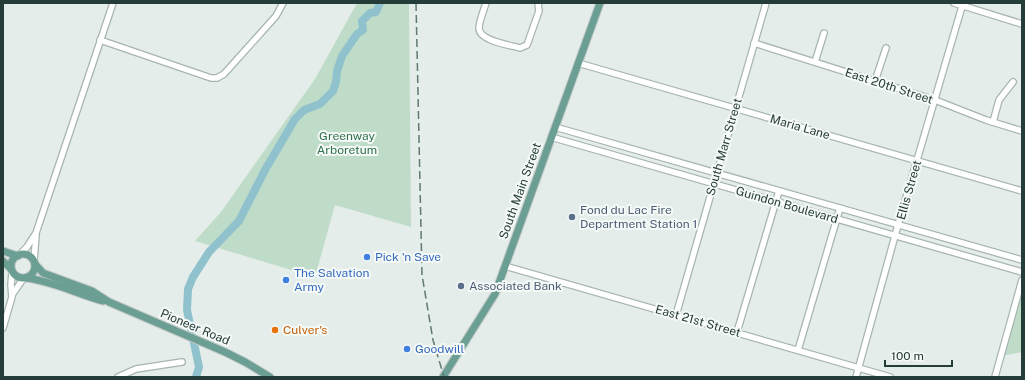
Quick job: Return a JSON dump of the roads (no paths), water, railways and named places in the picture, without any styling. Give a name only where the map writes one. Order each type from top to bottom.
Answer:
[{"type":"main road","name":"South Main Street","points":[[443,377],[495,294],[600,3]]},
{"type":"main road","points":[[3,251],[18,255],[26,255],[34,262],[34,271],[30,277],[17,277],[3,261]]},
{"type":"main road","points":[[12,270],[12,261],[18,255]]},
{"type":"main road","name":"Pioneer Road","points":[[34,262],[43,273],[92,291],[109,302]]},
{"type":"main road","name":"Pioneer Road","points":[[24,278],[48,282],[89,297],[109,302],[203,342],[245,362],[268,376]]},
{"type":"street","points":[[34,262],[36,234],[113,3]]},
{"type":"street","points":[[100,40],[211,78],[217,78],[224,74],[276,16],[282,3]]},
{"type":"street","points":[[486,3],[479,28],[482,35],[487,39],[520,48],[527,45],[539,11],[538,3]]},
{"type":"street","name":"South Marr Street","points":[[676,315],[766,3]]},
{"type":"street","points":[[954,3],[963,4],[1022,24]]},
{"type":"street","name":"Ellis Street","points":[[856,377],[898,225],[963,4]]},
{"type":"street","points":[[815,62],[824,33]]},
{"type":"street","name":"East 20th Street","points":[[754,43],[935,100],[993,122],[1022,131]]},
{"type":"street","points":[[875,81],[886,48]]},
{"type":"street","name":"Maria Lane","points":[[578,63],[1022,191]]},
{"type":"street","points":[[993,122],[999,100],[1013,82]]},
{"type":"street","name":"Guindon Boulevard","points":[[555,127],[1022,260]]},
{"type":"street","name":"Guindon Boulevard","points":[[551,137],[1022,272]]},
{"type":"street","points":[[737,332],[779,191]]},
{"type":"street","points":[[798,350],[840,208]]},
{"type":"street","points":[[18,255],[27,247],[36,234]]},
{"type":"street","name":"East 21st Street","points":[[505,266],[890,377]]},
{"type":"street","points":[[12,270],[12,295]]},
{"type":"street","points":[[3,328],[12,295],[24,278]]},
{"type":"street","points":[[995,377],[1022,280]]},
{"type":"street","points":[[118,377],[182,362]]},
{"type":"waterway","points":[[196,377],[199,367],[187,310],[188,289],[193,277],[209,252],[239,221],[265,170],[295,119],[304,110],[320,104],[333,91],[342,56],[357,34],[363,30],[362,21],[370,13],[376,12],[380,3]]},
{"type":"railway","points":[[416,3],[422,275],[433,340],[444,377]]},
{"type":"place","name":"Fond du Lac Fire Department Station 1","points":[[572,217]]},
{"type":"place","name":"Pick 'n Save","points":[[367,257]]},
{"type":"place","name":"The Salvation Army","points":[[286,280]]},
{"type":"place","name":"Associated Bank","points":[[461,286]]},
{"type":"place","name":"Culver's","points":[[275,330]]},
{"type":"place","name":"Goodwill","points":[[407,349]]},
{"type":"park label","name":"Greenway Arboretum","points":[[347,143]]}]
